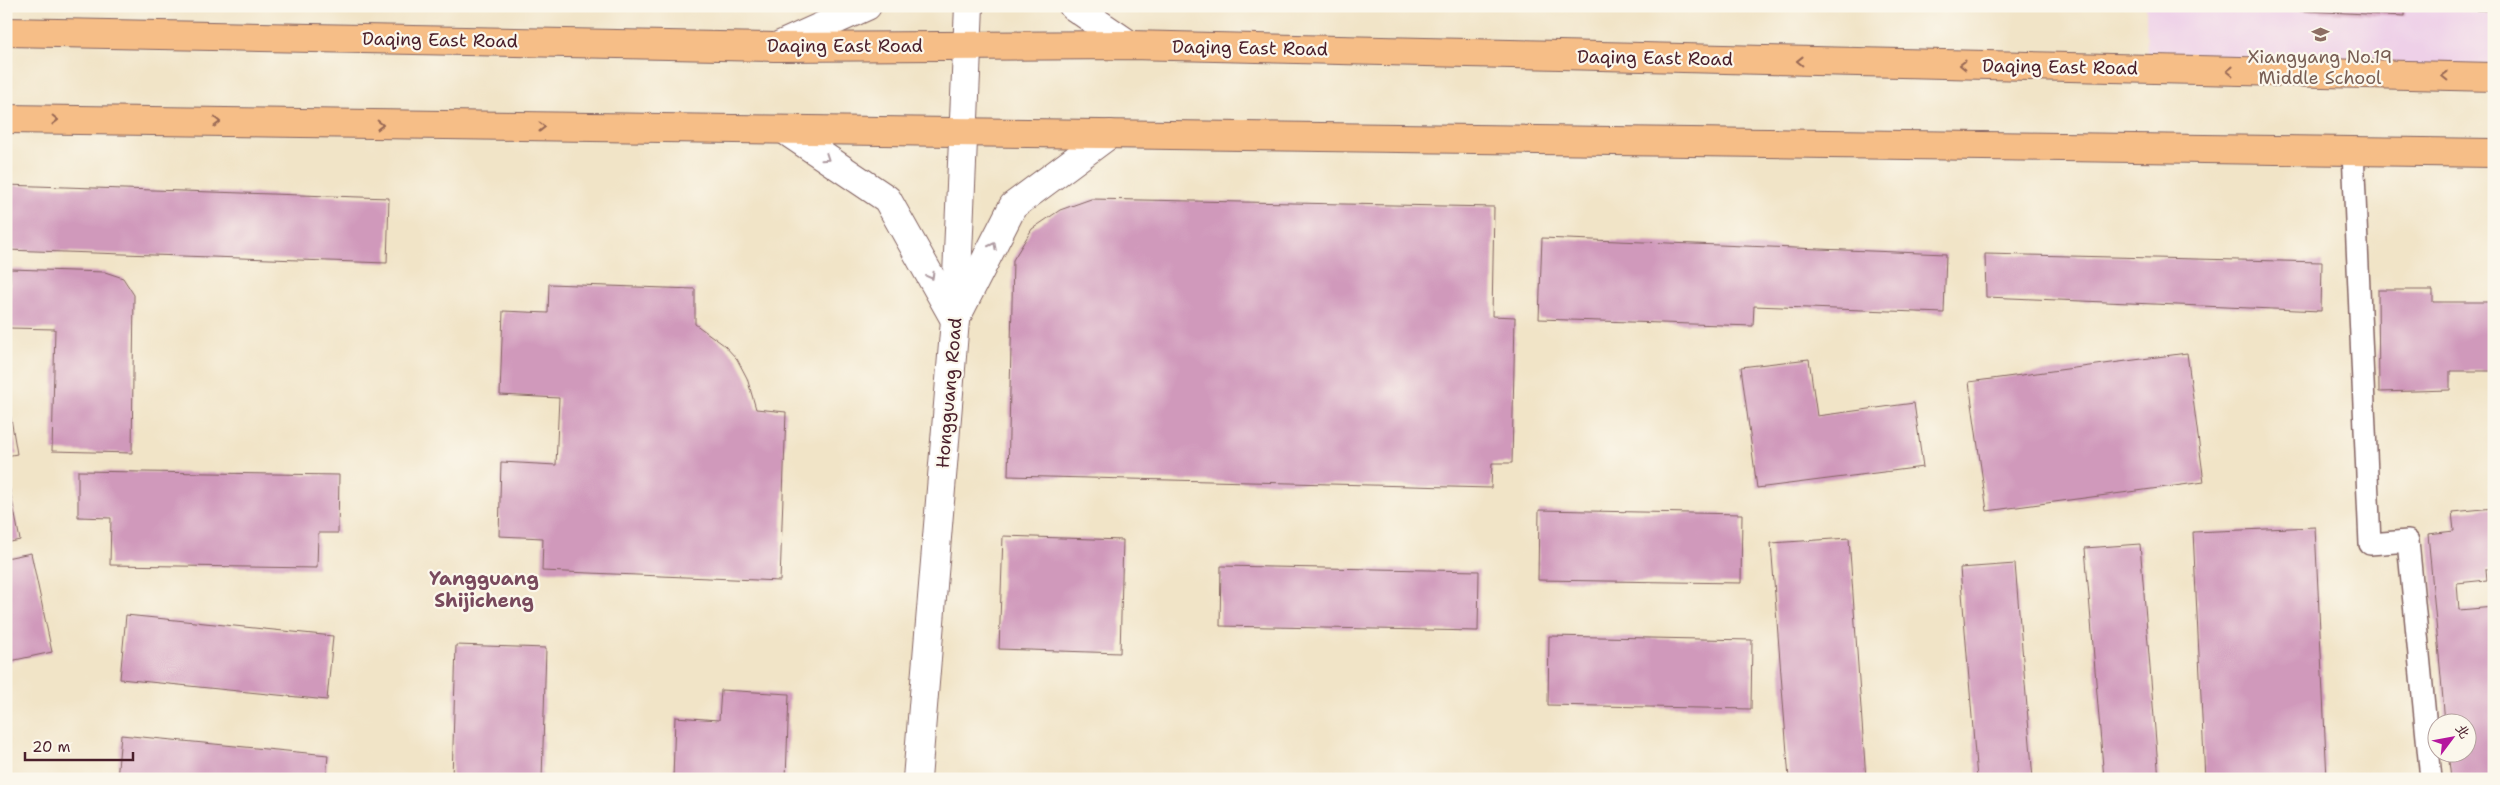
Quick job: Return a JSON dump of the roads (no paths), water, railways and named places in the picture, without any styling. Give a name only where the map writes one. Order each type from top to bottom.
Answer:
[{"type":"main road","name":"Daqing East Road","points":[[6,32],[776,47],[1130,45],[2494,77]]},
{"type":"main road","points":[[6,119],[2494,152]]},
{"type":"street","points":[[776,47],[867,6]]},
{"type":"street","name":"Hongguang Road","points":[[917,779],[955,320],[969,6]]},
{"type":"street","points":[[1073,6],[1130,45]]},
{"type":"street","points":[[786,130],[887,199],[955,320]]},
{"type":"street","points":[[955,320],[1013,206],[1110,134]]},
{"type":"lane","points":[[2352,151],[2370,544],[2408,541],[2431,779]]},
{"type":"place","name":"Xiangyang No.19 Middle School","points":[[2320,34]]},
{"type":"district","name":"Yangguang Shijicheng","points":[[484,589]]}]
